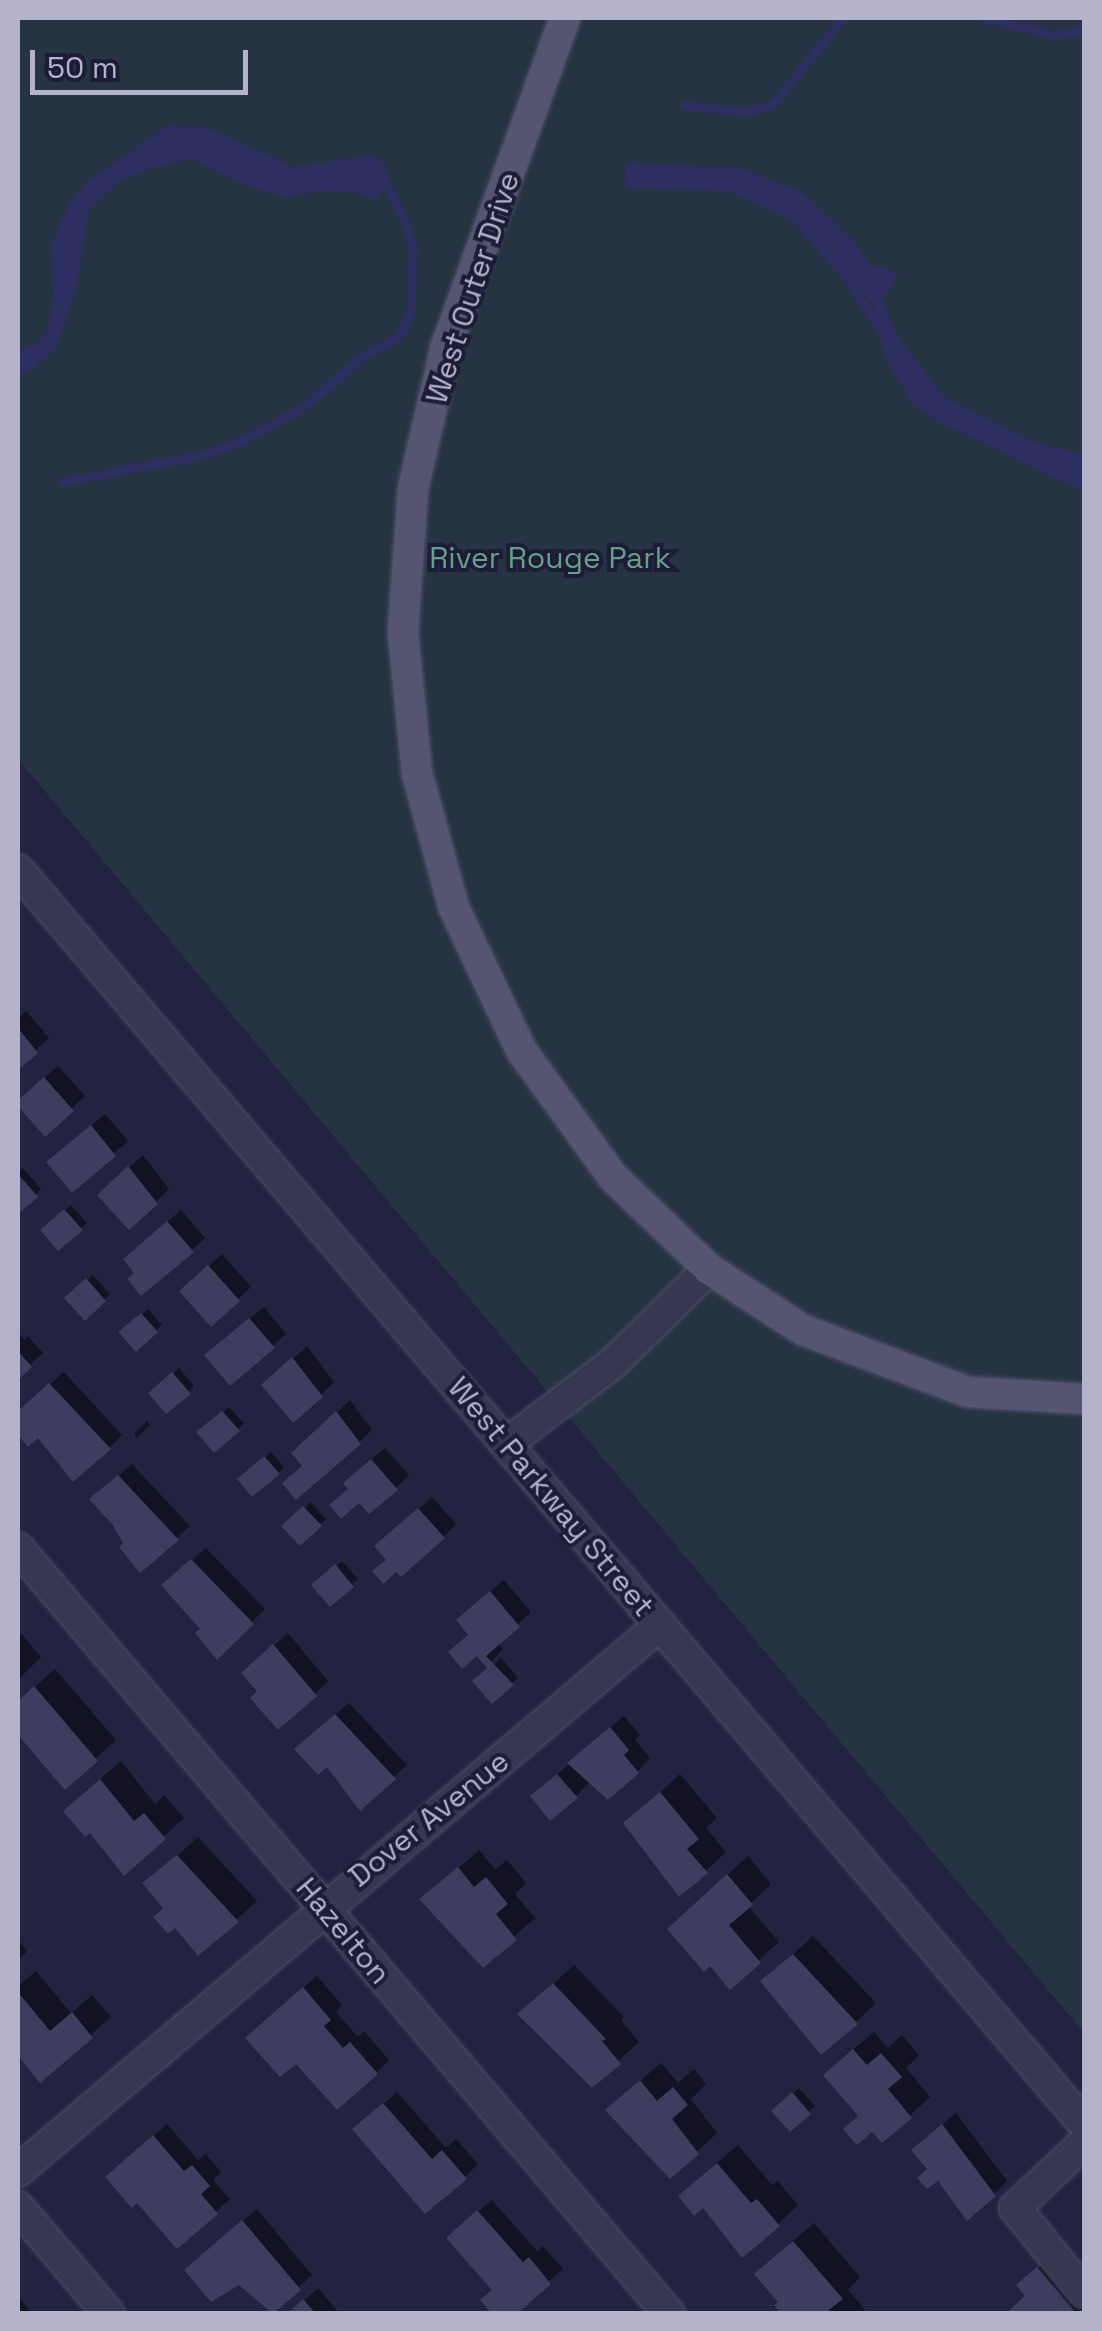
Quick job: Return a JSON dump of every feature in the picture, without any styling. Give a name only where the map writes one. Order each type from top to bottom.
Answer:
[{"type":"main road","name":"West Outer Drive","points":[[565,18],[446,350],[413,490],[403,634],[417,772],[454,908],[521,1050],[613,1177],[709,1269],[803,1330],[968,1392],[1084,1399]]},
{"type":"street","name":"West Parkway Street","points":[[18,870],[1084,2124]]},
{"type":"street","points":[[506,1444],[613,1363],[709,1269]]},
{"type":"street","name":"Hazelton","points":[[18,1548],[669,2314]]},
{"type":"street","name":"Dover Avenue","points":[[18,2171],[323,1907],[660,1625]]},
{"type":"street","points":[[1084,2142],[1015,2208],[1084,2292]]},
{"type":"street","points":[[18,2207],[109,2314]]},
{"type":"green space","name":"River Rouge Park","points":[[18,18],[1084,18],[1084,2033],[18,759]]},
{"type":"shaded area","points":[[167,126],[206,127],[293,167],[369,156],[386,164],[387,183],[376,200],[352,192],[325,191],[286,197],[249,187],[192,160],[164,164],[125,178],[89,210],[76,292],[57,346],[31,371],[18,375],[18,351],[36,344],[48,330],[54,293],[51,245],[70,202],[90,180]]},
{"type":"shaded area","points":[[626,163],[740,168],[800,191],[854,241],[872,266],[888,268],[898,276],[883,298],[895,332],[945,398],[1031,441],[1084,455],[1084,492],[935,420],[911,403],[884,355],[875,308],[831,249],[781,215],[728,191],[625,188]]},
{"type":"building","points":[[18,1028],[38,1053],[18,1070]]},
{"type":"building","points":[[44,1077],[74,1111],[45,1137],[18,1106],[18,1100]]},
{"type":"building","points":[[91,1125],[116,1156],[72,1193],[46,1162]]},
{"type":"building","points":[[128,1166],[158,1204],[129,1230],[97,1195]]},
{"type":"building","points":[[18,1174],[38,1197],[18,1214]]},
{"type":"building","points":[[64,1209],[83,1230],[58,1251],[40,1230]]},
{"type":"building","points":[[167,1221],[194,1252],[141,1296],[127,1279],[134,1273],[123,1259]]},
{"type":"building","points":[[208,1265],[240,1301],[211,1327],[179,1291]]},
{"type":"building","points":[[86,1278],[106,1301],[85,1321],[64,1298]]},
{"type":"building","points":[[141,1313],[158,1332],[136,1352],[118,1332]]},
{"type":"building","points":[[249,1318],[275,1348],[230,1386],[204,1355]]},
{"type":"building","points":[[18,1351],[32,1367],[18,1380]]},
{"type":"building","points":[[292,1357],[323,1397],[293,1423],[261,1385]]},
{"type":"building","points":[[172,1372],[191,1394],[166,1414],[148,1393]]},
{"type":"building","points":[[49,1383],[111,1449],[73,1482],[38,1438],[28,1447],[18,1435],[18,1411]]},
{"type":"building","points":[[222,1411],[240,1431],[214,1453],[196,1432]]},
{"type":"building","points":[[336,1411],[361,1444],[296,1500],[282,1483],[302,1466],[291,1453]]},
{"type":"building","points":[[264,1456],[280,1474],[252,1497],[237,1479]]},
{"type":"building","points":[[371,1459],[398,1490],[369,1514],[359,1503],[341,1519],[329,1505],[348,1489],[343,1483]]},
{"type":"building","points":[[118,1475],[179,1540],[140,1573],[119,1547],[123,1543],[112,1524],[89,1499]]},
{"type":"building","points":[[303,1506],[322,1526],[300,1546],[281,1526]]},
{"type":"building","points":[[418,1508],[445,1538],[401,1577],[396,1572],[383,1584],[372,1571],[386,1560],[374,1546]]},
{"type":"building","points":[[191,1559],[254,1624],[217,1660],[195,1633],[200,1629],[161,1585]]},
{"type":"building","points":[[335,1564],[354,1587],[330,1607],[311,1585]]},
{"type":"building","points":[[490,1591],[520,1627],[486,1656],[514,1685],[492,1704],[472,1681],[487,1668],[477,1656],[462,1669],[448,1652],[468,1635],[456,1620]]},
{"type":"building","points":[[273,1644],[317,1696],[278,1730],[250,1698],[257,1691],[241,1673]]},
{"type":"building","points":[[34,1686],[98,1761],[65,1790],[18,1735],[18,1701]]},
{"type":"building","points":[[335,1714],[396,1779],[360,1811],[327,1767],[318,1775],[294,1749]]},
{"type":"building","points":[[610,1727],[629,1750],[624,1755],[639,1773],[608,1800],[567,1763]]},
{"type":"building","points":[[557,1774],[578,1798],[550,1821],[530,1796]]},
{"type":"building","points":[[100,1779],[134,1821],[144,1813],[166,1839],[124,1876],[90,1833],[85,1837],[63,1811]]},
{"type":"building","points":[[660,1792],[699,1839],[687,1849],[708,1873],[679,1897],[623,1823]]},
{"type":"building","points":[[177,1855],[239,1922],[198,1956],[175,1928],[168,1934],[153,1917],[163,1908],[142,1883]]},
{"type":"building","points":[[458,1867],[474,1887],[486,1877],[508,1904],[496,1914],[517,1940],[483,1968],[419,1899]]},
{"type":"building","points":[[727,1874],[753,1905],[729,1925],[761,1963],[730,1990],[710,1966],[704,1972],[667,1929]]},
{"type":"building","points":[[793,1954],[858,2024],[821,2055],[760,1981]]},
{"type":"building","points":[[553,1983],[606,2039],[602,2041],[621,2064],[592,2088],[517,2014]]},
{"type":"building","points":[[303,1987],[331,2020],[324,2026],[343,2048],[350,2042],[378,2074],[337,2110],[296,2064],[280,2077],[245,2038]]},
{"type":"building","points":[[18,1992],[50,2031],[72,2012],[93,2038],[40,2083],[18,2056]]},
{"type":"building","points":[[853,2049],[867,2065],[881,2053],[902,2077],[888,2089],[912,2118],[882,2143],[872,2132],[857,2145],[843,2129],[858,2116],[823,2075]]},
{"type":"building","points":[[640,2080],[657,2101],[673,2087],[688,2105],[672,2119],[699,2154],[670,2179],[605,2110]]},
{"type":"building","points":[[792,2092],[811,2114],[790,2132],[771,2111]]},
{"type":"building","points":[[383,2103],[432,2159],[442,2150],[467,2179],[425,2214],[352,2129]]},
{"type":"building","points":[[942,2124],[996,2196],[967,2221],[938,2181],[927,2189],[917,2178],[927,2169],[911,2150]]},
{"type":"building","points":[[153,2135],[184,2171],[192,2165],[210,2186],[201,2194],[218,2214],[177,2249],[137,2203],[132,2208],[105,2177]]},
{"type":"building","points":[[717,2163],[751,2203],[757,2199],[780,2226],[742,2258],[703,2208],[694,2216],[678,2196]]},
{"type":"building","points":[[477,2210],[523,2262],[529,2257],[551,2284],[517,2314],[492,2314],[480,2300],[492,2290],[446,2238]]},
{"type":"building","points":[[242,2220],[301,2290],[273,2314],[239,2285],[211,2302],[184,2270]]},
{"type":"building","points":[[793,2241],[843,2299],[829,2310],[832,2314],[781,2314],[774,2305],[778,2302],[754,2274]]},
{"type":"building","points":[[1037,2267],[1077,2314],[1005,2314],[1025,2296],[1016,2285]]},
{"type":"building","points":[[303,2299],[316,2314],[287,2314]]},
{"type":"waterway","points":[[685,105],[744,112],[772,105],[843,18]]},
{"type":"waterway","points":[[984,18],[1053,35],[1077,32],[1084,23]]},
{"type":"waterway","points":[[62,482],[202,455],[242,441],[305,406],[360,358],[399,336],[410,315],[413,251],[407,225],[381,174]]},
{"type":"waterway","points":[[804,227],[848,279],[883,335]]}]
